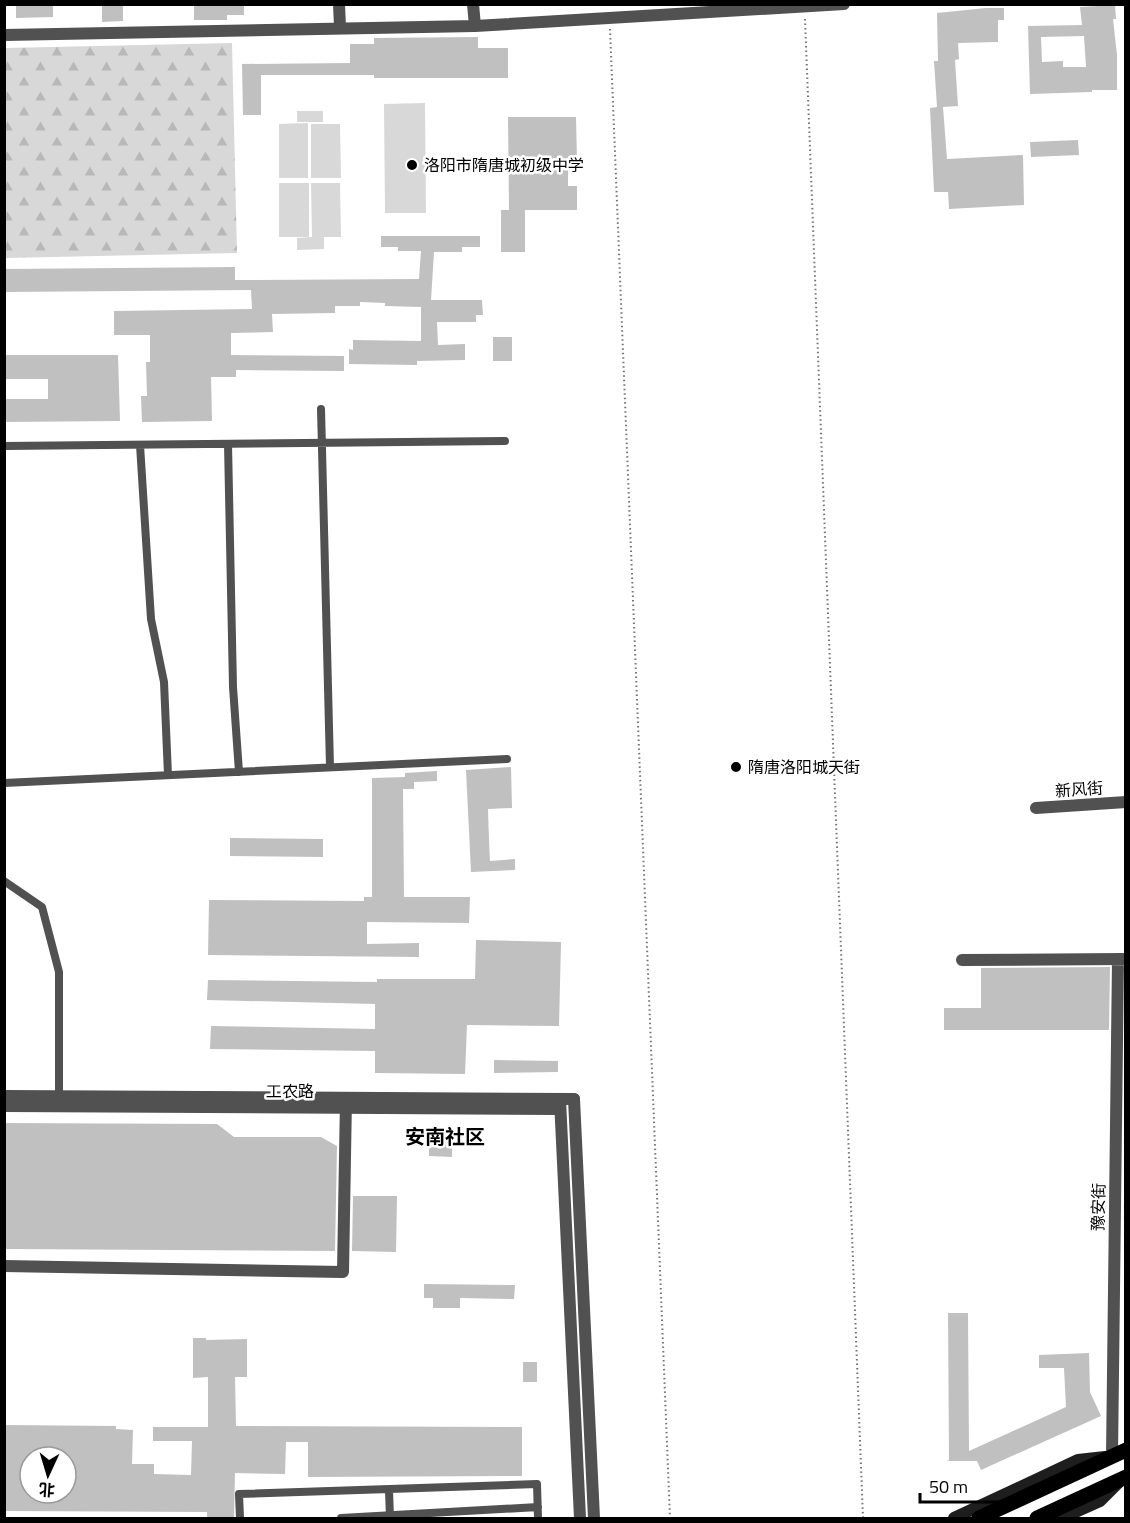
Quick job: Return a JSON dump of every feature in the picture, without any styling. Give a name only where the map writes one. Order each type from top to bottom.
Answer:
[{"type":"main road","points":[[954,1518],[1078,1460],[1121,1454]]},
{"type":"main road","points":[[979,1518],[1121,1454]]},
{"type":"main road","points":[[1037,1518],[1124,1477]]},
{"type":"main road","points":[[1062,1518],[1100,1501],[1124,1477]]},
{"type":"street","points":[[339,4],[340,27]]},
{"type":"street","points":[[473,4],[475,26]]},
{"type":"street","points":[[4,35],[475,26],[844,4]]},
{"type":"street","name":"新风街","points":[[1036,808],[1125,802]]},
{"type":"street","points":[[962,960],[1121,959]]},
{"type":"street","name":"豫安街","points":[[1121,959],[1121,1454]]},
{"type":"street","name":"工农路","points":[[4,1096],[59,1101],[574,1104],[594,1518]]},
{"type":"street","name":"工农路","points":[[4,1106],[59,1101]]},
{"type":"street","points":[[4,1266],[343,1272],[346,1103]]},
{"type":"street","points":[[560,1104],[580,1518]]},
{"type":"lane","points":[[321,409],[330,767]]},
{"type":"lane","points":[[4,446],[505,441]]},
{"type":"lane","points":[[228,444],[233,687],[239,772]]},
{"type":"lane","points":[[140,445],[151,619],[164,682],[168,775]]},
{"type":"lane","points":[[4,783],[507,759]]},
{"type":"lane","points":[[4,881],[42,907],[59,972],[59,1101]]},
{"type":"lane","points":[[240,1518],[239,1494],[537,1484],[538,1518]]},
{"type":"lane","points":[[389,1490],[390,1517]]},
{"type":"lane","points":[[341,1518],[538,1507]]},
{"type":"path","points":[[804,7],[863,1518]]},
{"type":"path","points":[[610,19],[670,1518]]},
{"type":"green space","points":[[232,43],[237,253],[5,258],[5,48]]},
{"type":"green space","points":[[425,103],[426,213],[385,213],[384,104]]},
{"type":"green space","points":[[297,111],[323,111],[323,122],[297,122]]},
{"type":"green space","points":[[308,123],[308,178],[279,178],[279,124]]},
{"type":"green space","points":[[311,124],[340,124],[341,178],[311,178]]},
{"type":"green space","points":[[279,183],[309,183],[309,237],[279,237]]},
{"type":"green space","points":[[311,183],[340,183],[341,237],[324,237],[324,249],[297,250],[297,238],[312,237]]},
{"type":"building","points":[[16,4],[53,4],[53,17],[16,18]]},
{"type":"building","points":[[102,4],[123,4],[123,21],[102,22]]},
{"type":"building","points":[[194,4],[244,4],[244,15],[227,15],[227,20],[194,20]]},
{"type":"building","points":[[1115,5],[1116,19],[1113,19],[1117,55],[1117,90],[1030,94],[1028,26],[1082,25],[1080,7]],"holes":[[[1084,36],[1086,67],[1063,67],[1063,61],[1042,62],[1041,37]]]},
{"type":"building","points":[[1004,8],[1004,20],[998,20],[998,42],[958,43],[959,59],[955,60],[958,106],[943,107],[947,159],[1023,155],[1024,205],[949,209],[948,192],[934,192],[930,108],[937,107],[934,61],[938,61],[937,13]]},
{"type":"building","points":[[478,37],[478,48],[508,48],[508,78],[261,75],[261,115],[243,115],[242,64],[350,63],[350,44],[374,44],[374,38]]},
{"type":"building","points":[[508,117],[576,117],[577,161],[568,161],[568,186],[577,186],[577,210],[525,210],[525,252],[501,252],[501,210],[509,210]]},
{"type":"building","points":[[1078,140],[1079,155],[1031,157],[1030,142]]},
{"type":"building","points":[[381,236],[480,236],[480,247],[462,247],[462,252],[434,252],[431,300],[482,300],[483,315],[476,315],[476,322],[437,322],[438,345],[465,344],[465,360],[417,361],[417,365],[349,364],[349,349],[353,350],[353,340],[421,341],[421,307],[385,306],[385,303],[360,302],[360,306],[335,306],[335,313],[272,314],[273,332],[231,333],[231,355],[344,356],[344,371],[236,370],[236,377],[211,377],[212,421],[142,422],[141,396],[147,396],[146,362],[150,362],[150,335],[114,335],[114,311],[252,309],[251,290],[4,292],[4,269],[235,267],[235,280],[419,279],[421,251],[398,251],[398,247],[381,247]]},
{"type":"building","points":[[493,337],[512,337],[512,361],[493,361]]},
{"type":"building","points":[[4,355],[118,355],[120,421],[4,422],[4,399],[48,399],[48,379],[4,379]]},
{"type":"building","points":[[511,767],[512,808],[488,809],[489,841],[490,861],[515,859],[515,870],[471,872],[466,770]]},
{"type":"building","points":[[437,771],[437,781],[414,782],[414,789],[403,789],[404,897],[470,897],[469,923],[367,922],[367,944],[419,943],[419,957],[208,955],[209,900],[364,901],[364,897],[372,897],[372,778],[405,777],[405,773]]},
{"type":"building","points":[[230,838],[323,839],[323,857],[230,856]]},
{"type":"building","points":[[476,940],[561,942],[559,1026],[467,1025],[465,1074],[375,1073],[375,1051],[210,1049],[211,1026],[375,1029],[375,1004],[207,1000],[208,980],[377,982],[377,979],[475,979]]},
{"type":"building","points":[[1110,967],[1109,1030],[944,1030],[944,1008],[981,1008],[981,968]]},
{"type":"building","points":[[494,1060],[558,1061],[558,1072],[494,1073]]},
{"type":"building","points":[[4,1123],[217,1124],[234,1137],[321,1137],[337,1146],[335,1251],[4,1249]]},
{"type":"building","points":[[429,1142],[452,1142],[452,1157],[429,1156]]},
{"type":"building","points":[[353,1196],[397,1196],[396,1252],[352,1251]]},
{"type":"building","points":[[424,1284],[515,1285],[514,1299],[460,1298],[460,1308],[433,1308],[433,1298],[424,1298]]},
{"type":"building","points":[[948,1313],[968,1313],[969,1451],[1066,1407],[1064,1368],[1039,1368],[1039,1355],[1089,1353],[1090,1392],[1101,1416],[981,1470],[977,1461],[947,1461],[949,1460]]},
{"type":"building","points":[[193,1338],[247,1339],[247,1377],[235,1377],[236,1426],[522,1427],[522,1476],[308,1477],[308,1442],[286,1442],[285,1474],[235,1473],[234,1518],[207,1518],[207,1512],[4,1511],[4,1425],[116,1426],[116,1429],[133,1430],[132,1464],[154,1464],[154,1474],[191,1475],[192,1441],[153,1441],[153,1427],[208,1427],[208,1377],[193,1378]]},
{"type":"building","points":[[523,1362],[537,1362],[537,1382],[523,1382]]},
{"type":"place","name":"洛阳市隋唐城初级中学","points":[[412,165]]},
{"type":"place","name":"隋唐洛阳城天街","points":[[736,767]]},
{"type":"district","name":"安南社区","points":[[445,1136]]}]
